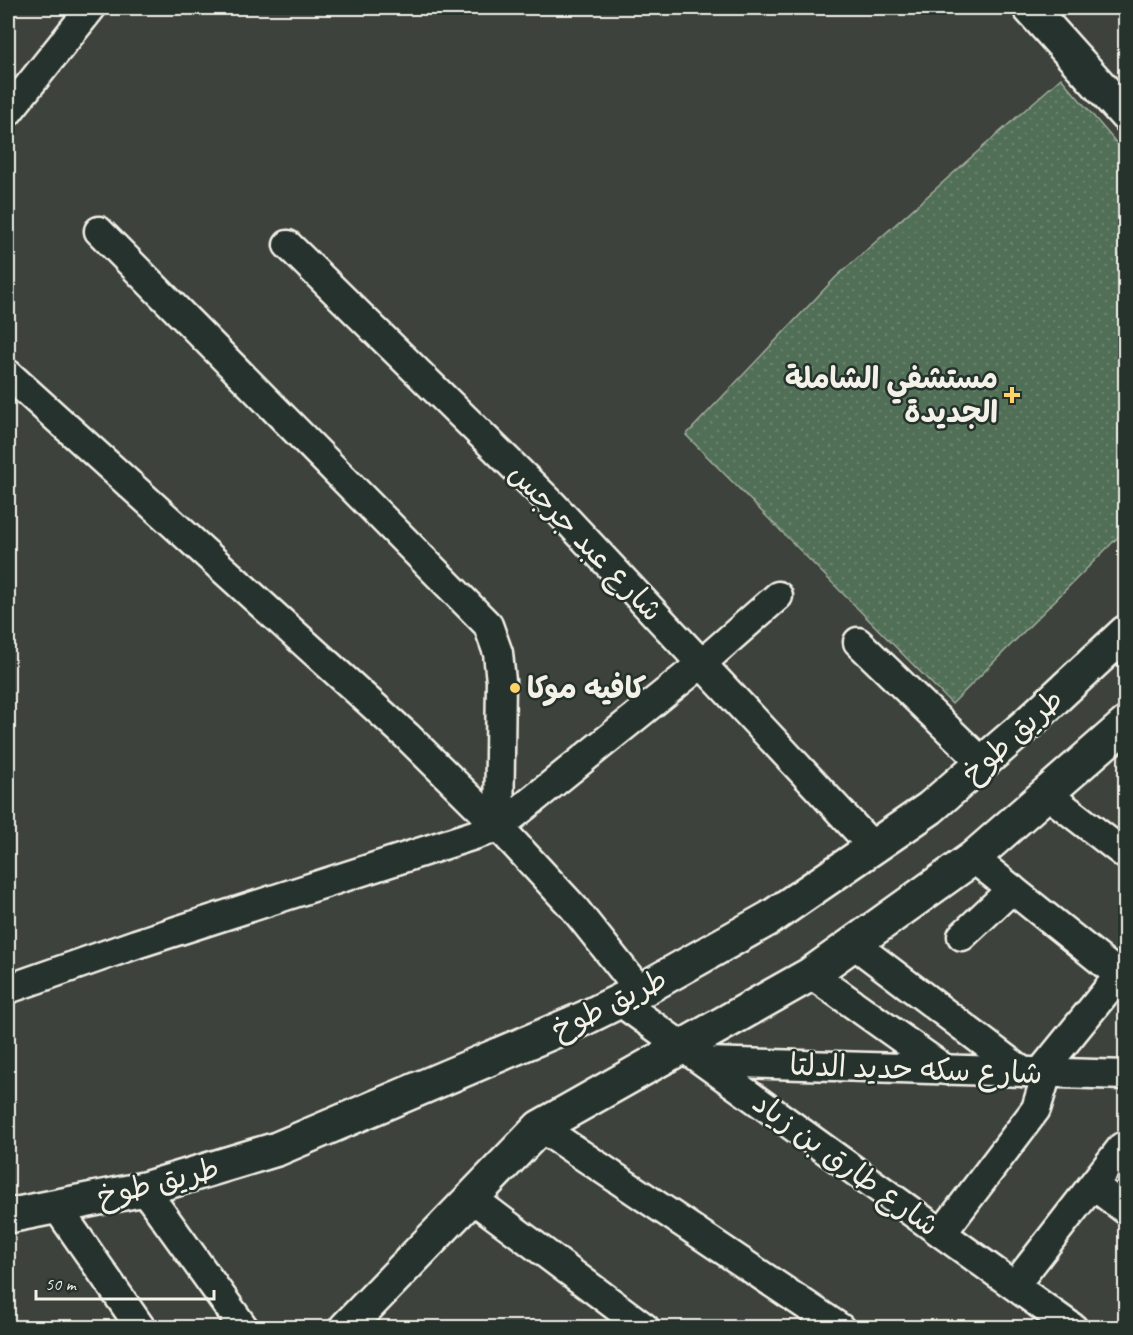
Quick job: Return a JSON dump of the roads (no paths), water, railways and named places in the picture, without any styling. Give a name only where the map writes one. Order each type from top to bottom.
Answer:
[{"type":"main road","points":[[1030,8],[1125,115]]},
{"type":"main road","name":"طريق طوخ","points":[[8,1216],[144,1189],[277,1149],[630,996],[770,918],[930,808],[983,763],[1125,632]]},
{"type":"main road","points":[[346,1328],[540,1127],[695,1054],[973,858],[1125,724]]},
{"type":"street","points":[[8,112],[91,8]]},
{"type":"street","points":[[99,231],[488,625],[498,654],[501,681],[499,827]]},
{"type":"street","name":"شارع عبد جرجس","points":[[288,245],[553,505],[873,848]]},
{"type":"street","name":"شارع طارق بن زياد","points":[[8,374],[408,736],[499,827],[574,908],[630,996],[695,1054],[1073,1328]]},
{"type":"street","points":[[8,988],[136,944],[499,827],[701,664],[778,596]]},
{"type":"street","points":[[858,642],[983,763]]},
{"type":"street","points":[[1047,794],[1125,855]]},
{"type":"street","points":[[973,858],[1122,971],[1037,1073]]},
{"type":"street","points":[[962,936],[1012,889]]},
{"type":"street","points":[[854,944],[1037,1073],[1043,1092],[1030,1117],[942,1233]]},
{"type":"street","points":[[811,974],[946,1070]]},
{"type":"street","name":"شارع سكه حديد الدلتا","points":[[695,1054],[946,1070],[1125,1075]]},
{"type":"street","points":[[540,1127],[840,1328]]},
{"type":"street","points":[[1015,1286],[1122,1147]]},
{"type":"street","points":[[1094,1185],[1125,1210]]},
{"type":"street","points":[[144,1189],[244,1328]]},
{"type":"street","points":[[473,1199],[645,1328]]},
{"type":"street","points":[[56,1206],[141,1328]]},
{"type":"place","name":"مستشفي الشاملة الجديدة","points":[[1012,395]]},
{"type":"place","name":"كافيه موكا","points":[[515,688]]}]
